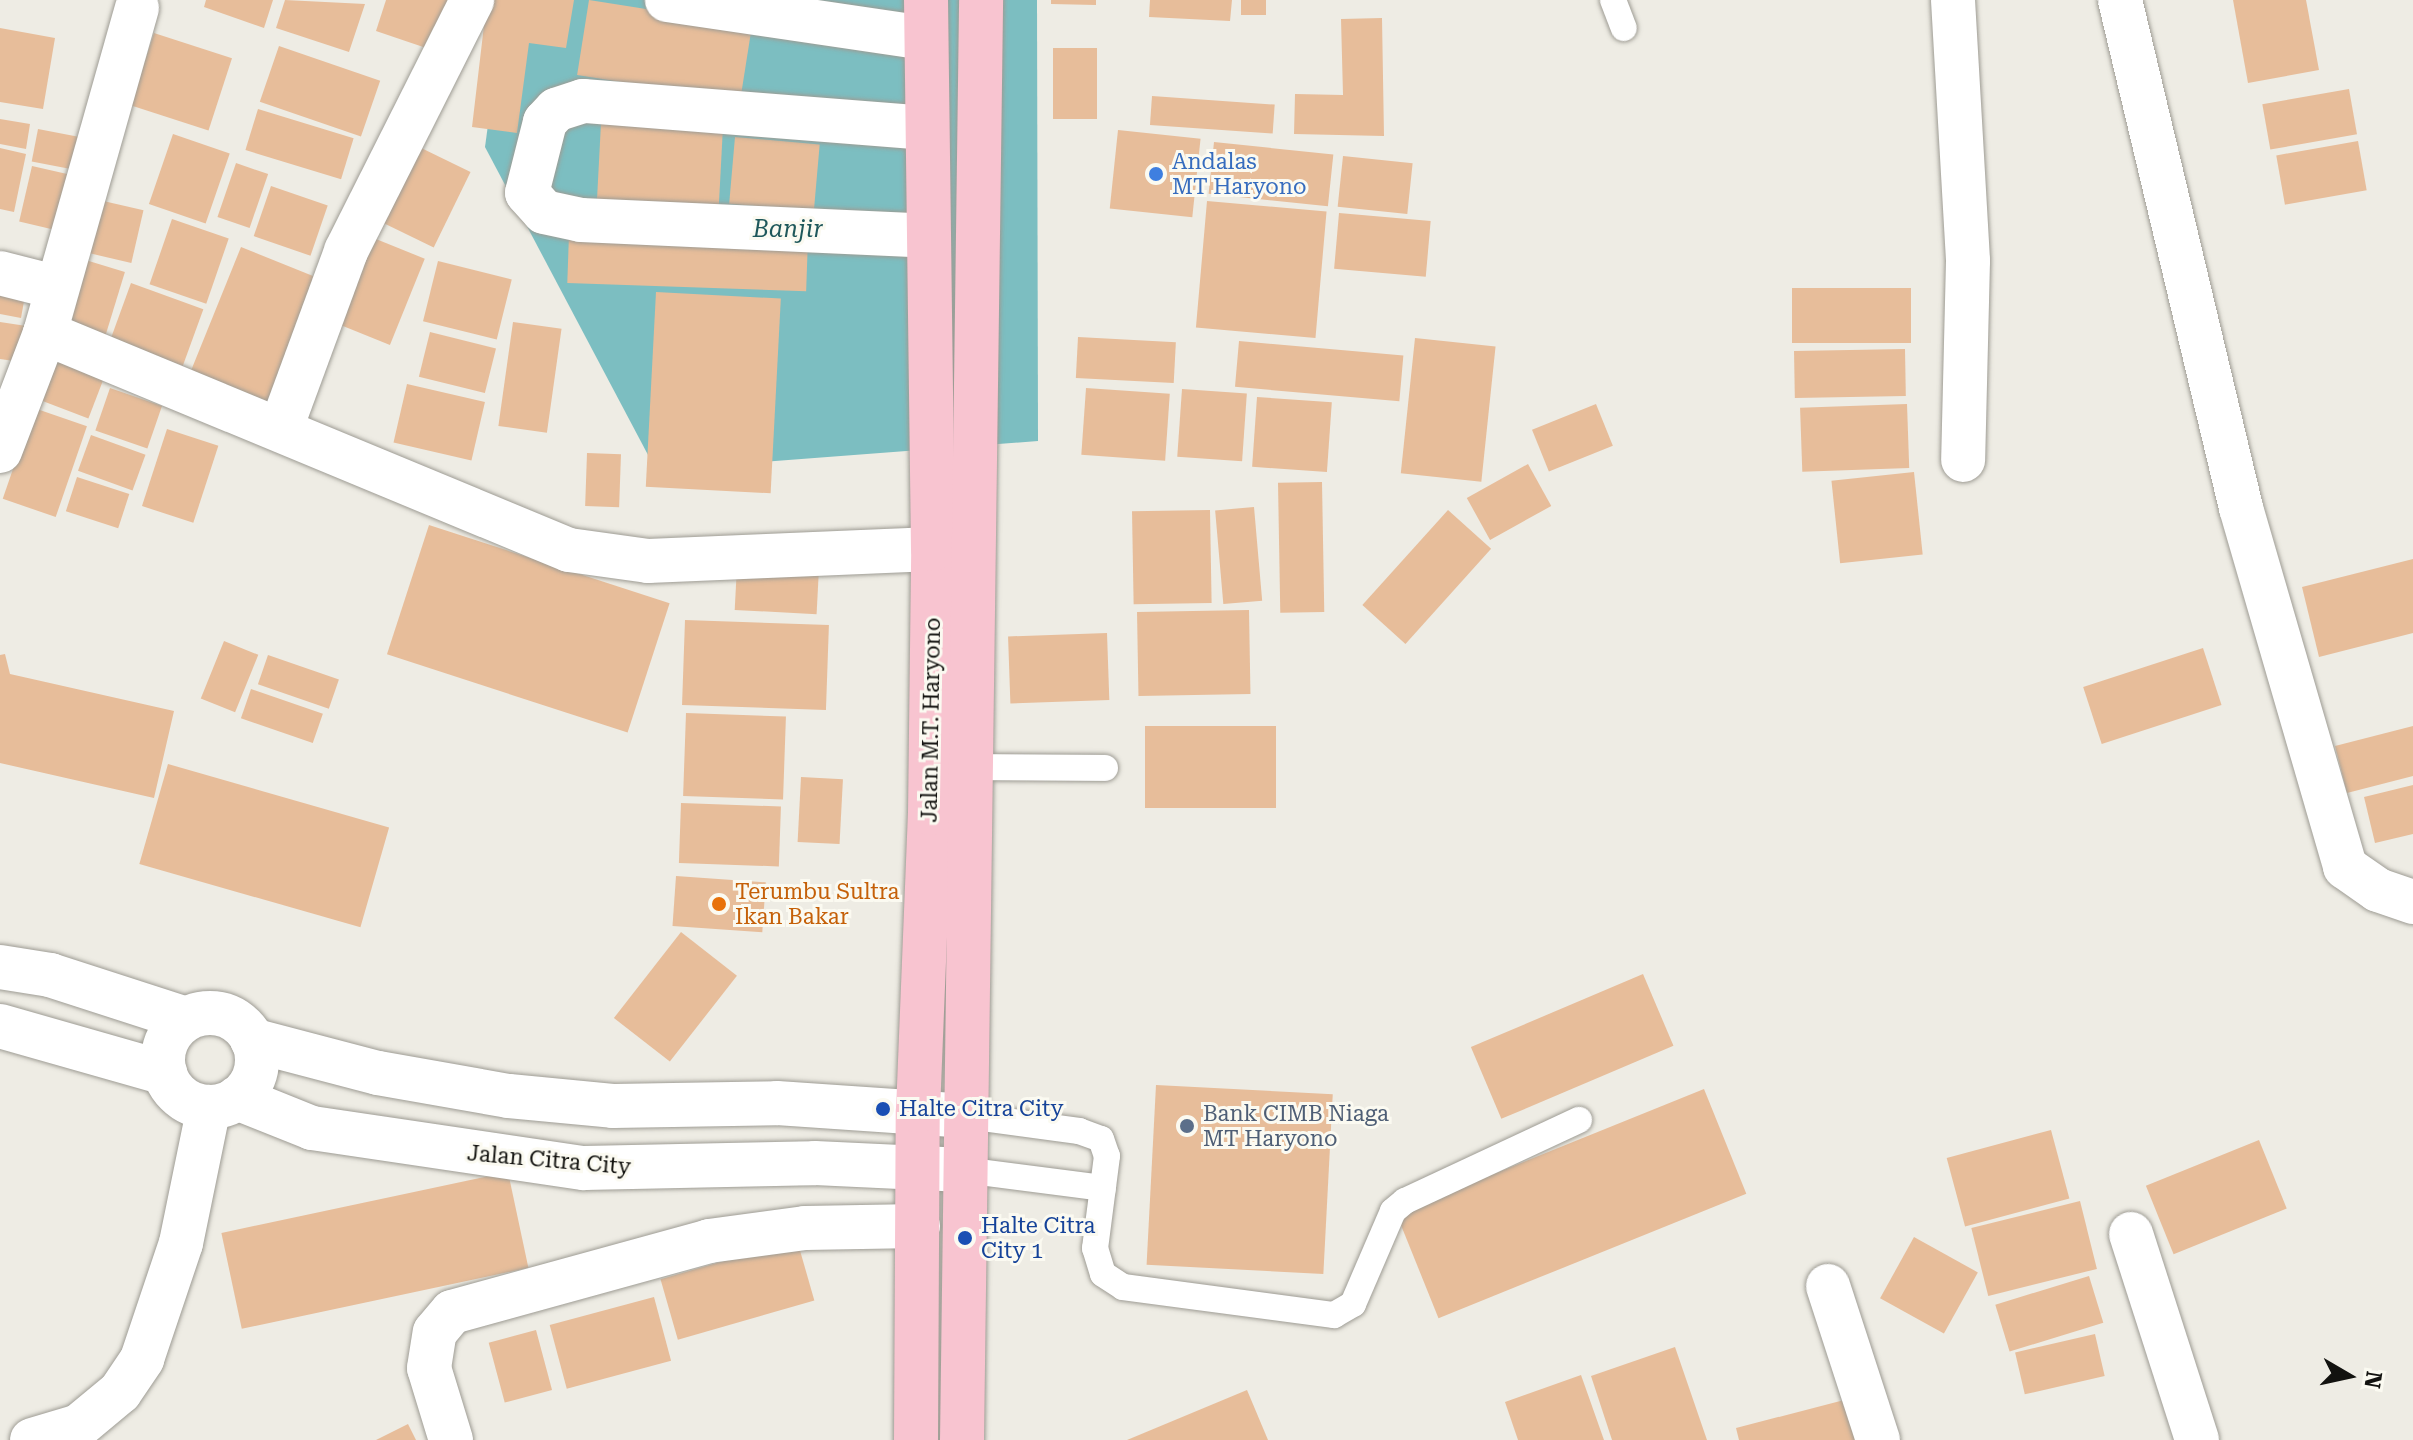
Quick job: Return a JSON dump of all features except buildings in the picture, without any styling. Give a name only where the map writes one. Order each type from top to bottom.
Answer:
[{"type":"main road","name":"Jalan M.T. Haryono","points":[[962,1440],[964,1170],[968,1116],[975,767],[981,0]]},
{"type":"main road","name":"Jalan M.T. Haryono","points":[[916,1440],[918,1111],[930,813],[933,549],[926,19]]},
{"type":"street","points":[[281,428],[346,251],[472,0]]},
{"type":"street","points":[[667,0],[926,19]]},
{"type":"street","points":[[1953,0],[1968,261],[1963,460]]},
{"type":"street","points":[[2120,0],[2241,508],[2345,867],[2378,890],[2413,902]]},
{"type":"street","points":[[0,451],[45,333],[55,287],[137,8]]},
{"type":"street","points":[[927,128],[583,101],[556,110],[545,122],[527,193],[544,212],[581,220],[929,236]]},
{"type":"street","points":[[0,273],[55,287]]},
{"type":"street","points":[[45,333],[281,428],[569,550],[597,557],[687,560],[933,549]]},
{"type":"street","points":[[0,967],[63,979],[186,1019],[218,1013],[234,1019],[252,1040],[378,1073],[509,1096],[613,1106],[817,1105],[968,1116]]},
{"type":"street","points":[[186,1019],[165,1044],[165,1073],[186,1101],[223,1103]]},
{"type":"street","points":[[0,1026],[165,1073]]},
{"type":"street","points":[[32,1440],[79,1426],[120,1392],[142,1359],[223,1103],[254,1076],[252,1040]]},
{"type":"street","name":"Jalan Citra City","points":[[223,1103],[312,1128],[584,1168],[815,1163],[964,1170]]},
{"type":"street","points":[[815,1163],[817,1105]]},
{"type":"street","points":[[451,1440],[429,1368],[435,1332],[452,1312],[709,1241],[805,1228],[918,1226]]},
{"type":"street","points":[[2131,1234],[2197,1440]]},
{"type":"street","points":[[1828,1286],[1878,1440]]},
{"type":"lane","points":[[1613,0],[1624,28]]},
{"type":"lane","points":[[975,767],[1105,768]]},
{"type":"lane","points":[[968,1116],[1079,1131],[1101,1139],[1107,1156],[1095,1248],[1103,1274],[1123,1287],[1334,1315],[1353,1304],[1393,1211],[1405,1201],[1579,1120]]},
{"type":"lane","points":[[964,1170],[1103,1188]]},
{"type":"water","name":"Banjir","points":[[505,0],[1037,0],[1038,441],[656,470],[485,147]]},
{"type":"place","name":"Andalas MT Haryono","points":[[1156,174]]},
{"type":"place","name":"Terumbu Sultra Ikan Bakar","points":[[719,904]]},
{"type":"place","name":"Halte Citra City","points":[[883,1109]]},
{"type":"place","name":"Bank CIMB Niaga MT Haryono","points":[[1187,1126]]},
{"type":"place","name":"Halte Citra City 1","points":[[965,1238]]}]
